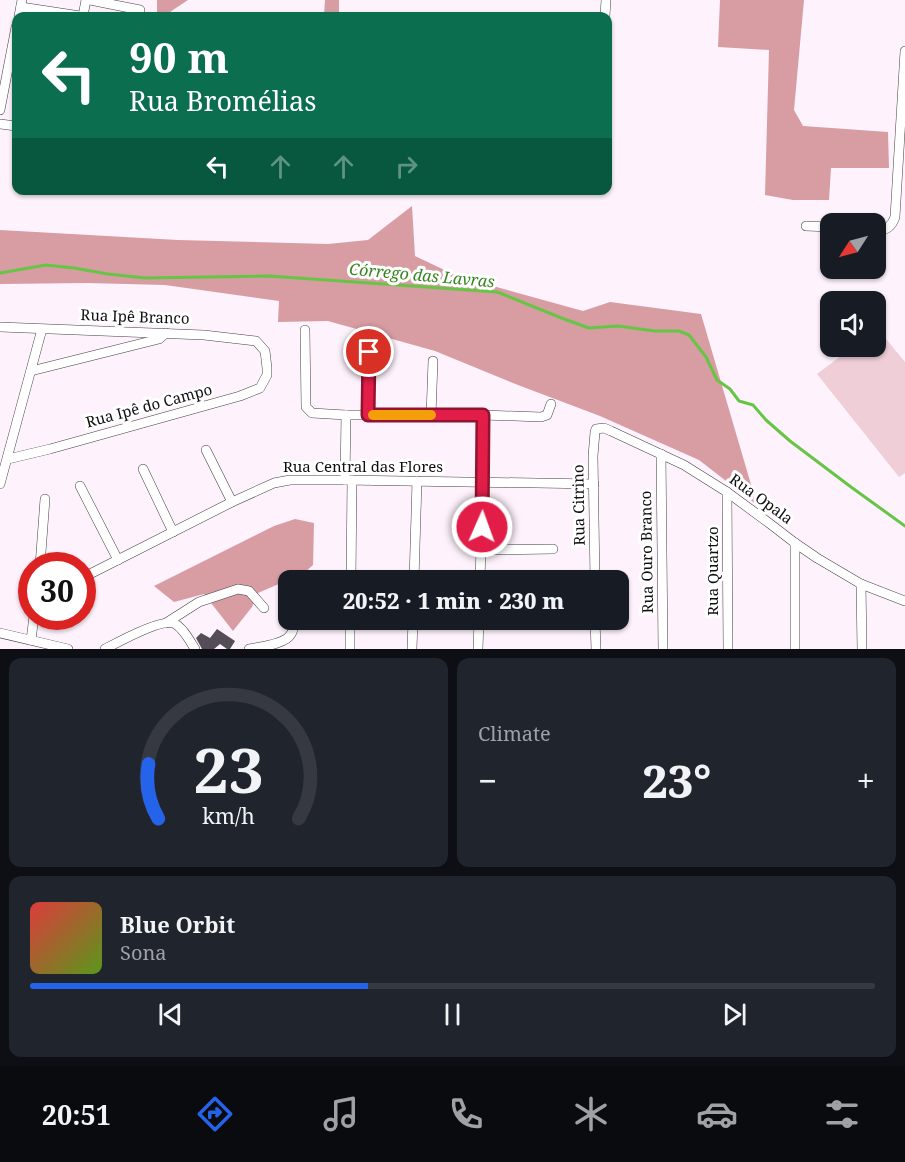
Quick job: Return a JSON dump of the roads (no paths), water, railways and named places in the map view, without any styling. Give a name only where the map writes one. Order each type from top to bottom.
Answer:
[{"type":"street","points":[[88,0],[140,10]]},
{"type":"street","points":[[20,8],[50,12]]},
{"type":"street","points":[[0,110],[12,48]]},
{"type":"street","points":[[886,229],[895,217],[905,51]]},
{"type":"street","points":[[806,226],[820,227]]},
{"type":"street","name":"Rua Ipê Branco","points":[[0,327],[166,333],[248,340],[256,341],[265,351]]},
{"type":"street","points":[[0,484],[42,329]]},
{"type":"street","points":[[305,330],[306,406],[312,413],[541,417],[547,415],[551,404]]},
{"type":"street","points":[[32,371],[159,339],[166,333]]},
{"type":"street","name":"Rua Ipê do Campo","points":[[8,459],[73,443],[254,391],[260,388],[267,375],[265,351]]},
{"type":"street","points":[[368,415],[369,352]]},
{"type":"street","points":[[431,415],[433,361]]},
{"type":"street","points":[[346,415],[351,570]]},
{"type":"street","points":[[480,570],[483,415]]},
{"type":"street","name":"Rua Opala","points":[[596,429],[604,428],[684,465],[727,492],[795,543],[861,584],[900,600]]},
{"type":"street","name":"Rua Citrino","points":[[595,570],[593,456],[596,429]]},
{"type":"street","points":[[206,450],[232,502]]},
{"type":"street","name":"Rua Ouro Branco","points":[[661,454],[663,649]]},
{"type":"street","points":[[143,469],[173,532]]},
{"type":"street","name":"Rua Central das Flores","points":[[96,571],[232,502],[274,483],[290,480],[594,484]]},
{"type":"street","points":[[414,570],[417,481]]},
{"type":"street","points":[[80,486],[118,560]]},
{"type":"street","name":"Rua Quartzo","points":[[727,492],[728,649]]},
{"type":"street","points":[[41,552],[45,499]]},
{"type":"street","points":[[795,543],[795,649]]},
{"type":"street","points":[[481,550],[553,549]]},
{"type":"street","points":[[861,584],[862,649]]},
{"type":"street","points":[[166,623],[199,602],[238,589],[249,591],[264,608]]},
{"type":"street","points":[[900,600],[905,609]]},
{"type":"street","points":[[105,649],[158,624],[166,623],[176,624],[191,647]]},
{"type":"street","points":[[31,640],[32,630]]},
{"type":"street","points":[[249,649],[287,639],[293,630]]},
{"type":"street","points":[[350,630],[350,649]]},
{"type":"street","points":[[412,649],[413,630]]},
{"type":"street","points":[[478,649],[479,630]]},
{"type":"street","points":[[596,630],[596,649]]},
{"type":"street","points":[[0,633],[68,649]]},
{"type":"street","points":[[14,637],[15,649]]},
{"type":"waterway","name":"Córrego das Lavras","points":[[0,273],[46,265],[145,278],[269,276],[497,292],[589,328],[618,326],[655,331],[679,331],[689,335],[706,357],[717,380],[730,389],[739,401],[753,405],[790,441],[905,526]]}]
